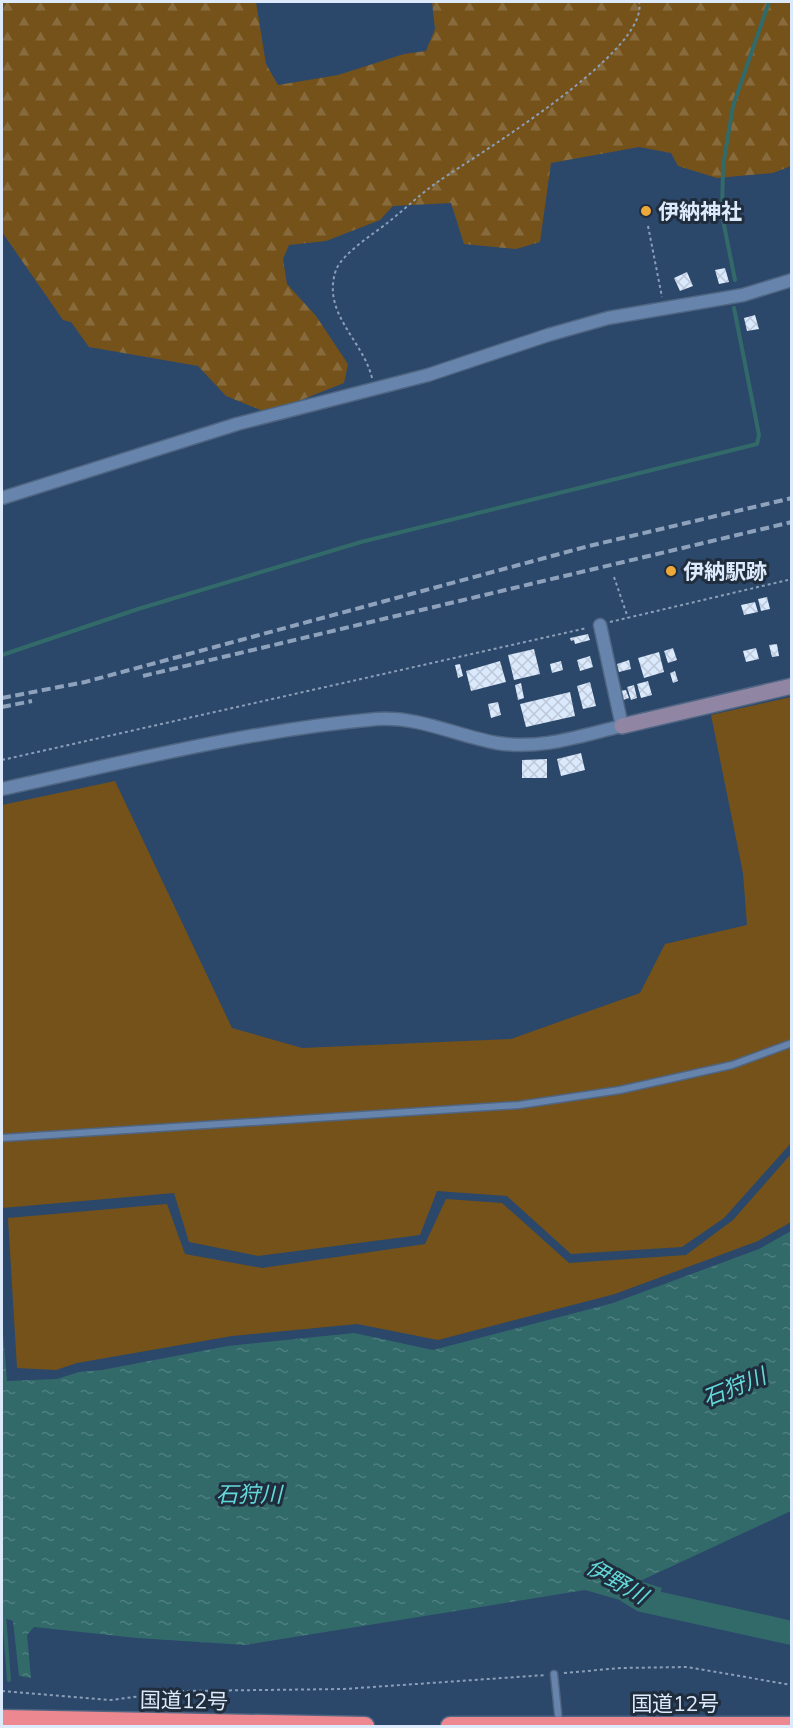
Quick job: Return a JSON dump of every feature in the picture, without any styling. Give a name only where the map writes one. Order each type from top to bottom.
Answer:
[{"type":"highway","name":"国道12号","points":[[2,1719],[365,1726]]},
{"type":"highway","name":"国道12号","points":[[450,1726],[792,1726]]},
{"type":"street","points":[[2,498],[237,424],[428,375],[608,318],[742,295],[792,280]]},
{"type":"street","points":[[600,625],[622,726]]},
{"type":"street","points":[[2,789],[151,757],[304,728],[380,719],[414,721],[496,743],[534,746],[792,686]]},
{"type":"lane","points":[[2,1138],[519,1105],[620,1090],[709,1070],[792,1043]]},
{"type":"lane","points":[[554,1674],[559,1725]]},
{"type":"path","points":[[375,390],[371,373],[339,318],[333,295],[337,268],[359,244],[437,182],[515,131],[609,58],[640,17],[639,2]]},
{"type":"path","points":[[648,226],[664,308]]},
{"type":"path","points":[[614,577],[628,618]]},
{"type":"path","points":[[2,760],[600,625],[792,579]]},
{"type":"path","points":[[2,1691],[111,1700],[179,1691],[344,1689],[621,1668],[687,1667],[792,1685]]},
{"type":"green space","points":[[2,2],[256,2],[266,64],[278,85],[338,75],[404,54],[426,51],[435,29],[432,2],[791,2],[791,166],[773,173],[717,178],[678,166],[671,153],[639,147],[551,163],[540,242],[516,249],[464,244],[451,203],[393,206],[380,220],[326,241],[289,245],[283,259],[287,284],[316,316],[348,364],[344,383],[268,413],[226,396],[198,366],[89,347],[71,322],[63,320],[2,232]]},
{"type":"green space","points":[[791,697],[791,1143],[724,1218],[682,1247],[571,1254],[507,1196],[437,1191],[420,1235],[258,1256],[189,1242],[174,1193],[2,1208],[2,805],[115,781],[232,1028],[302,1048],[511,1039],[640,993],[665,944],[747,925],[743,873],[711,715]]},
{"type":"green space","points":[[791,1154],[791,1222],[758,1241],[615,1294],[438,1340],[357,1324],[232,1336],[77,1363],[56,1370],[17,1368],[8,1218],[167,1204],[185,1254],[262,1268],[425,1244],[446,1199],[502,1203],[569,1263],[686,1255],[733,1220]]},
{"type":"water","name":"石狩川","points":[[791,1231],[791,1511],[640,1581],[662,1588],[655,1610],[585,1590],[245,1645],[137,1638],[34,1627],[27,1635],[31,1678],[19,1676],[13,1621],[2,1617],[2,1320],[7,1381],[57,1379],[79,1372],[102,1370],[228,1346],[354,1333],[433,1350],[613,1303],[759,1249]]},
{"type":"building","points":[[649,207],[651,216],[642,217],[641,209]]},
{"type":"building","points":[[725,268],[729,282],[719,284],[715,270]]},
{"type":"building","points":[[687,272],[693,286],[680,291],[674,278]]},
{"type":"building","points":[[755,315],[759,329],[747,331],[744,318]]},
{"type":"building","points":[[767,597],[770,609],[761,611],[758,599]]},
{"type":"building","points":[[755,602],[758,612],[744,615],[741,605]]},
{"type":"building","points":[[588,634],[590,640],[575,644],[570,638]]},
{"type":"building","points":[[777,644],[779,656],[772,657],[769,645]]},
{"type":"building","points":[[673,648],[677,660],[668,663],[664,651]]},
{"type":"building","points":[[756,648],[759,659],[746,662],[743,651]]},
{"type":"building","points":[[534,649],[540,674],[514,680],[508,655]]},
{"type":"building","points":[[659,652],[664,672],[644,678],[638,658]]},
{"type":"building","points":[[590,656],[593,667],[580,671],[577,660]]},
{"type":"building","points":[[629,660],[631,669],[619,672],[617,664]]},
{"type":"building","points":[[500,661],[506,682],[471,691],[466,671]]},
{"type":"building","points":[[561,661],[563,670],[552,673],[550,664]]},
{"type":"building","points":[[460,664],[463,676],[458,678],[455,665]]},
{"type":"building","points":[[675,671],[678,681],[673,683],[670,673]]},
{"type":"building","points":[[648,681],[652,695],[641,698],[637,684]]},
{"type":"building","points":[[590,682],[596,706],[583,709],[577,686]]},
{"type":"building","points":[[521,683],[524,698],[518,700],[515,685]]},
{"type":"building","points":[[634,685],[637,698],[631,700],[627,687]]},
{"type":"building","points":[[626,690],[629,698],[623,700],[620,691]]},
{"type":"building","points":[[570,692],[575,716],[526,727],[520,704]]},
{"type":"building","points":[[498,702],[501,715],[491,718],[488,704]]},
{"type":"building","points":[[581,753],[585,770],[561,776],[557,759]]},
{"type":"building","points":[[547,759],[547,778],[522,778],[522,760]]},
{"type":"waterway","points":[[735,280],[722,215],[723,166],[733,106],[769,2]]},
{"type":"waterway","points":[[2,655],[138,609],[361,542],[757,444],[759,435],[734,308]]},
{"type":"waterway","name":"伊野川","points":[[629,1592],[642,1600],[792,1633]]},
{"type":"waterway","points":[[4,1615],[9,1680]]},
{"type":"railway","points":[[2,698],[85,682],[589,546],[792,498]]},
{"type":"railway","points":[[143,676],[792,522]]},
{"type":"railway","points":[[2,707],[32,701]]},
{"type":"place","name":"伊納神社","points":[[646,211]]},
{"type":"place","name":"伊納駅跡","points":[[671,571]]}]
